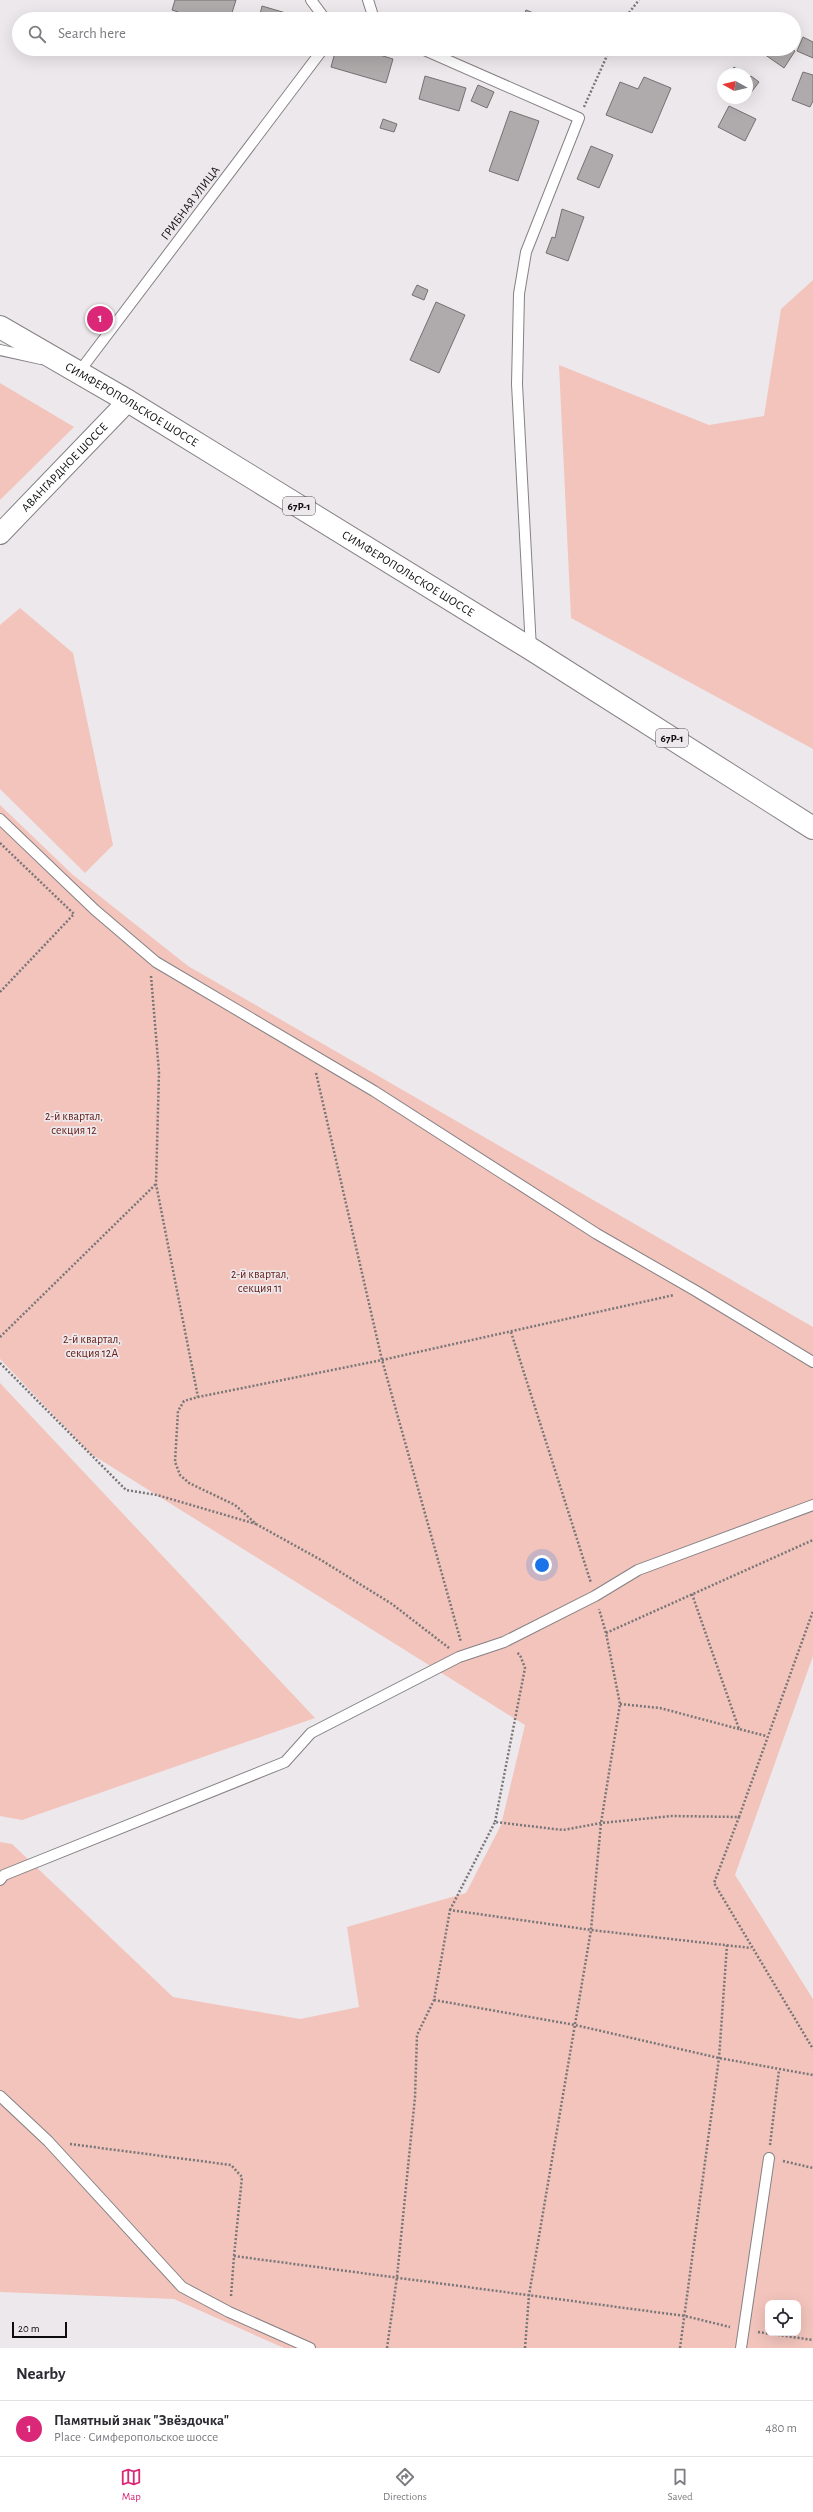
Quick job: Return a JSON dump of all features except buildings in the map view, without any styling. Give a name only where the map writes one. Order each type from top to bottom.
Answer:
[{"type":"main road","name":"СИМФЕРОПОЛЬСКОЕ ШОССЕ","points":[[3,333],[72,368],[128,401],[531,649],[813,828]]},
{"type":"street","name":"АВАНГАРДНОЕ ШОССЕ","points":[[0,534],[128,401]]},
{"type":"lane","points":[[311,0],[320,12]]},
{"type":"lane","points":[[368,0],[372,12]]},
{"type":"lane","name":"ГРИБНАЯ УЛИЦА","points":[[72,368],[317,56]]},
{"type":"lane","points":[[438,56],[579,118],[526,252],[519,294],[517,384],[531,649]]},
{"type":"lane","points":[[0,819],[95,910],[149,956],[312,1056],[374,1091],[597,1234],[696,1291],[813,1362]]},
{"type":"lane","points":[[0,1880],[4,1875],[285,1762],[311,1733],[462,1656],[504,1642],[595,1596],[638,1570],[813,1505]]},
{"type":"lane","points":[[0,2096],[48,2141],[182,2287],[229,2312],[310,2348]]},
{"type":"lane","points":[[741,2348],[769,2158]]},
{"type":"path","points":[[630,12],[639,0]]},
{"type":"path","points":[[579,118],[607,56]]},
{"type":"path","points":[[0,843],[74,914],[0,992]]},
{"type":"path","points":[[149,956],[158,1072],[156,1184],[198,1397]]},
{"type":"path","points":[[312,1056],[382,1360],[462,1656]]},
{"type":"path","points":[[0,1337],[156,1184]]},
{"type":"path","points":[[256,1524],[235,1505],[189,1483],[180,1474],[175,1462],[178,1411],[184,1401],[382,1360],[696,1291]]},
{"type":"path","points":[[511,1332],[606,1633],[620,1704],[601,1823],[591,1930],[530,2295],[525,2348]]},
{"type":"path","points":[[0,1363],[126,1490],[156,1495],[256,1524],[321,1560],[392,1604],[462,1656]]},
{"type":"path","points":[[606,1633],[813,1540]]},
{"type":"path","points":[[692,1594],[739,1729]]},
{"type":"path","points":[[813,1611],[766,1736],[739,1817],[714,1883],[751,1948],[813,2049]]},
{"type":"path","points":[[387,2348],[397,2277],[415,2097],[417,2035],[434,2000],[450,1910],[495,1822],[525,1668],[520,1655],[504,1642]]},
{"type":"path","points":[[620,1704],[660,1708],[766,1736]]},
{"type":"path","points":[[495,1822],[563,1830],[601,1823],[672,1816],[739,1817]]},
{"type":"path","points":[[450,1910],[591,1930],[751,1948]]},
{"type":"path","points":[[680,2348],[719,2058],[728,1945]]},
{"type":"path","points":[[434,2000],[575,2025],[719,2058],[813,2075]]},
{"type":"path","points":[[779,2070],[769,2158],[813,2168]]},
{"type":"path","points":[[48,2141],[231,2166],[242,2177],[229,2312]]},
{"type":"path","points":[[234,2256],[685,2316],[744,2330],[813,2340]]},
{"type":"green space","points":[[813,280],[813,749],[571,618],[559,365],[709,425],[764,416],[781,309]]},
{"type":"green space","points":[[0,383],[74,427],[0,500]]},
{"type":"green space","points":[[20,608],[73,653],[113,845],[85,873],[0,789],[0,625]]},
{"type":"green space","points":[[0,805],[73,875],[188,966],[813,1327],[813,1656],[735,1875],[813,1999],[813,2348],[284,2348],[174,2299],[0,2292],[0,1842],[12,1844],[173,1997],[300,2019],[359,2007],[347,1927],[466,1893],[501,1825],[525,1725],[91,1454],[0,1359]]},
{"type":"green space","points":[[0,1383],[315,1718],[22,1820],[0,1816]]},
{"type":"place","name":"Памятный знак \"Звёздочка\"","points":[[100,319]]},
{"type":"park label","name":"2-й квартал, секция 12","points":[[74,1123]]},
{"type":"park label","name":"2-й квартал, секция 11","points":[[260,1281]]},
{"type":"park label","name":"2-й квартал, секция 12А","points":[[92,1346]]}]
